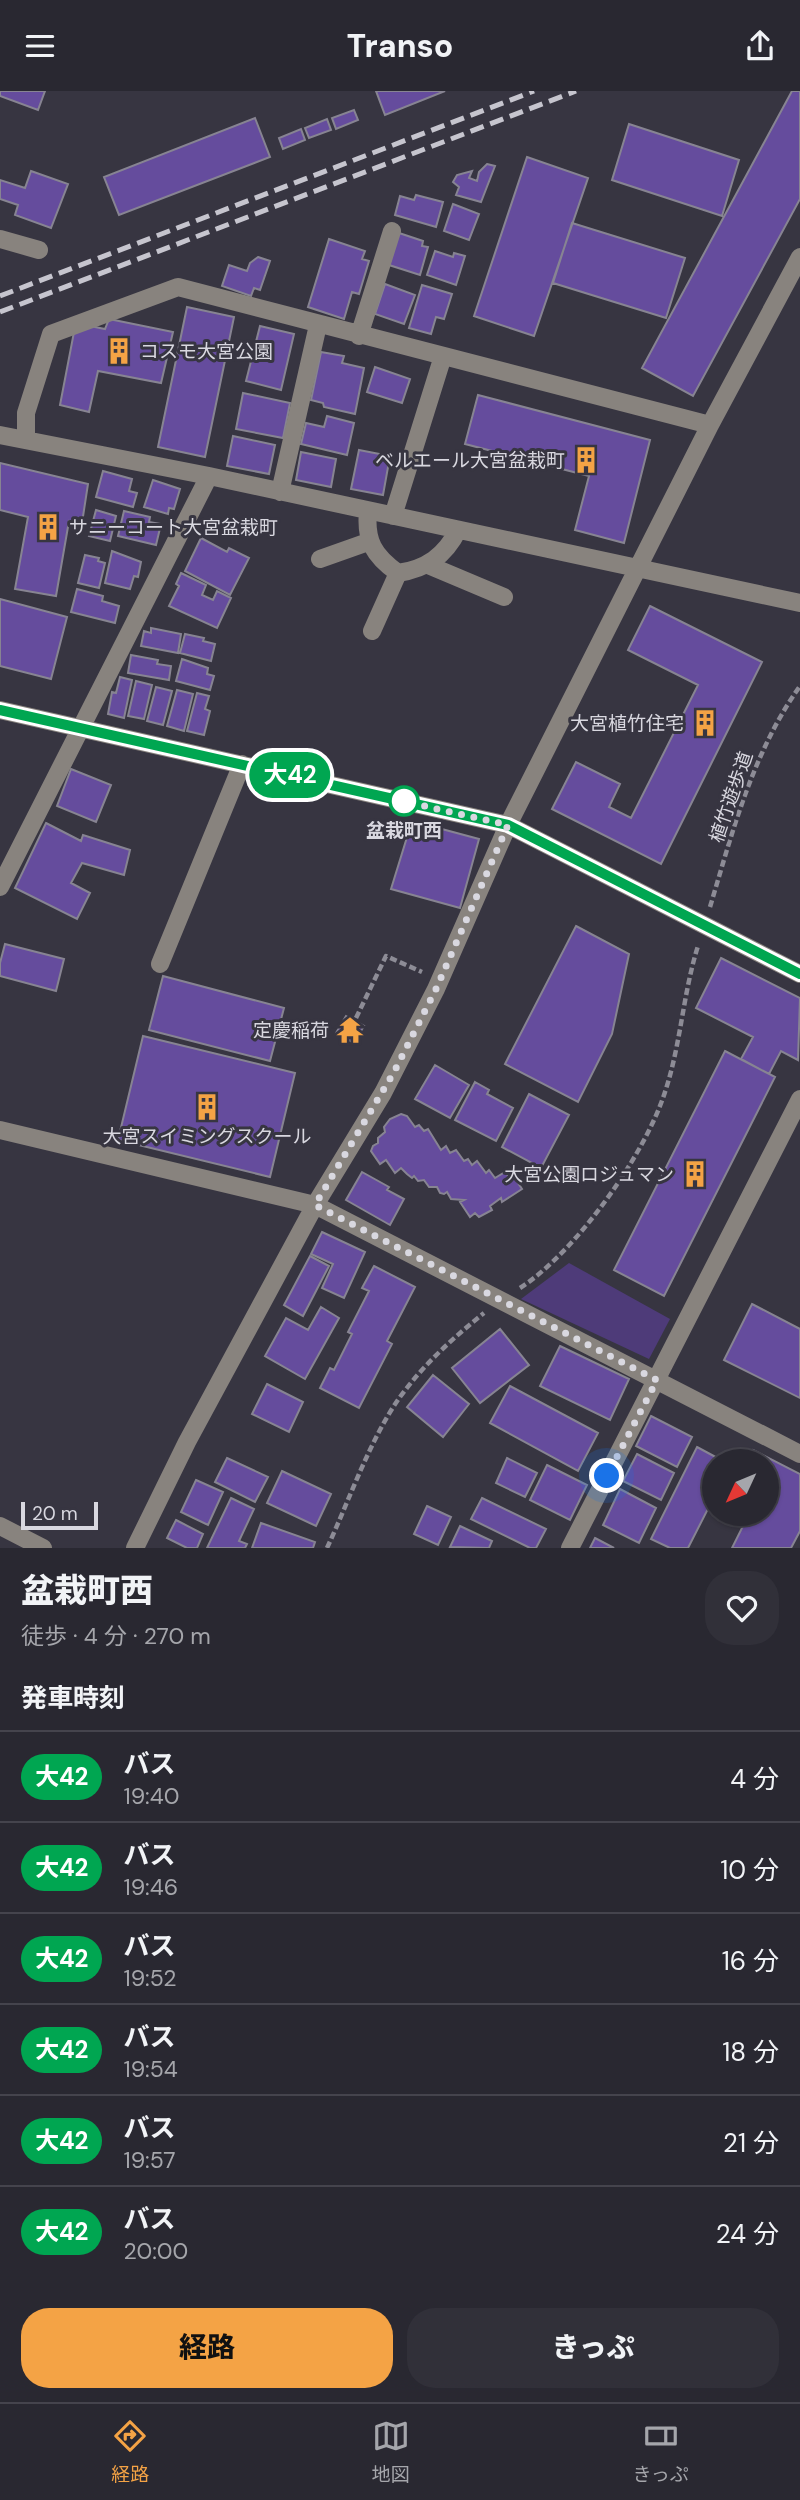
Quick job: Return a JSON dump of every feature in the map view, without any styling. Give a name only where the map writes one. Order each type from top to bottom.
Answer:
[{"type":"street","points":[[359,335],[392,231]]},
{"type":"street","points":[[0,239],[39,250]]},
{"type":"street","points":[[135,1548],[187,1441],[315,1205],[383,1093],[455,946],[508,825],[710,425],[799,262]]},
{"type":"street","points":[[26,440],[26,412],[51,334],[178,287],[710,425]]},
{"type":"street","points":[[280,492],[318,325]]},
{"type":"street","points":[[393,516],[443,356]]},
{"type":"street","points":[[0,435],[209,476],[800,603]]},
{"type":"street","points":[[0,887],[209,476]]},
{"type":"street","points":[[368,511],[366,525],[369,543],[387,565],[398,573],[428,565],[452,543],[458,530]]},
{"type":"street","points":[[320,559],[369,543]]},
{"type":"street","points":[[428,565],[504,597]]},
{"type":"street","points":[[372,631],[398,573]]},
{"type":"street","points":[[0,710],[508,825],[800,974]]},
{"type":"street","points":[[159,964],[242,764]]},
{"type":"street","points":[[570,1548],[800,1099]]},
{"type":"street","points":[[0,1130],[315,1205],[800,1454]]},
{"type":"street","points":[[0,1526],[43,1548]]},
{"type":"path","name":"植竹遊歩道","points":[[327,1548],[376,1440],[398,1399],[450,1340],[526,1285],[558,1256],[586,1226],[633,1157],[664,1095],[693,963],[750,780],[779,715],[800,686]]},
{"type":"path","points":[[356,1017],[386,956],[426,973]]},
{"type":"shaded area","points":[[569,1263],[670,1319],[649,1359],[521,1299]]},
{"type":"building","points":[[0,91],[45,91],[38,110],[0,96]]},
{"type":"building","points":[[376,91],[445,91],[385,115]]},
{"type":"building","points":[[792,91],[800,91],[800,199],[693,396],[642,368]]},
{"type":"building","points":[[354,110],[358,120],[336,129],[332,118]]},
{"type":"building","points":[[255,118],[270,157],[119,215],[104,177]]},
{"type":"building","points":[[327,119],[331,130],[309,138],[305,128]]},
{"type":"building","points":[[629,124],[739,160],[722,216],[612,180]]},
{"type":"building","points":[[301,129],[305,140],[283,149],[279,138]]},
{"type":"building","points":[[527,157],[588,178],[534,336],[474,316]]},
{"type":"building","points":[[487,164],[495,166],[481,202],[456,195],[459,187],[453,182],[457,175],[472,171],[469,178],[477,181],[479,172]]},
{"type":"building","points":[[31,171],[68,184],[51,228],[15,215],[18,205],[0,199],[0,180],[25,188]]},
{"type":"building","points":[[416,195],[443,202],[436,227],[395,215],[400,196],[414,200]]},
{"type":"building","points":[[453,204],[479,214],[469,240],[444,231]]},
{"type":"building","points":[[572,223],[685,258],[666,318],[553,283]]},
{"type":"building","points":[[399,233],[423,241],[422,246],[428,247],[420,275],[389,265]]},
{"type":"building","points":[[329,239],[365,251],[362,259],[369,261],[359,294],[352,292],[344,319],[308,307]]},
{"type":"building","points":[[435,251],[453,257],[454,253],[465,256],[456,285],[427,275]]},
{"type":"building","points":[[258,257],[270,261],[260,290],[254,288],[251,296],[222,286],[229,265],[247,271],[250,263]]},
{"type":"building","points":[[385,284],[415,295],[404,324],[375,314]]},
{"type":"building","points":[[422,285],[452,294],[444,319],[436,317],[431,334],[409,328]]},
{"type":"building","points":[[187,307],[234,317],[205,457],[158,447]]},
{"type":"building","name":"コスモ大宮公園","points":[[109,319],[173,332],[161,383],[98,371],[89,412],[60,405],[74,332],[90,326],[105,329]]},
{"type":"building","points":[[260,326],[294,334],[281,390],[246,381]]},
{"type":"building","points":[[321,352],[344,356],[342,363],[364,368],[355,414],[324,407],[323,403],[311,400]]},
{"type":"building","points":[[375,367],[410,379],[402,403],[367,392]]},
{"type":"building","points":[[243,393],[290,403],[283,438],[236,429]]},
{"type":"building","name":"ベルエール大宮盆栽町","points":[[478,395],[650,440],[624,543],[575,530],[589,476],[465,444]]},
{"type":"building","points":[[327,416],[354,423],[347,455],[301,444],[306,423],[324,427]]},
{"type":"building","points":[[233,436],[275,445],[269,474],[227,466]]},
{"type":"building","points":[[359,450],[390,456],[383,495],[351,489]]},
{"type":"building","points":[[301,452],[336,459],[331,487],[296,480]]},
{"type":"building","name":"サニーコート大宮盆栽町","points":[[0,463],[88,484],[82,523],[69,521],[56,596],[15,589],[28,517],[0,510]]},
{"type":"building","points":[[103,471],[132,479],[129,491],[137,493],[133,507],[96,497]]},
{"type":"building","points":[[153,480],[180,489],[174,509],[169,508],[168,514],[144,507]]},
{"type":"building","points":[[96,510],[116,516],[110,541],[89,536]]},
{"type":"building","points":[[124,511],[150,517],[149,522],[161,524],[156,545],[118,536]]},
{"type":"building","points":[[201,538],[227,552],[229,548],[249,558],[230,595],[185,571]]},
{"type":"building","points":[[112,551],[141,562],[138,577],[134,576],[130,589],[105,583]]},
{"type":"building","points":[[85,555],[99,558],[98,561],[105,563],[99,588],[78,583]]},
{"type":"building","points":[[181,573],[206,585],[202,595],[213,600],[217,591],[231,598],[217,628],[169,606],[179,586],[176,584]]},
{"type":"building","points":[[77,589],[103,596],[102,601],[119,606],[115,623],[71,612]]},
{"type":"building","points":[[0,599],[67,617],[51,679],[0,666]]},
{"type":"building","name":"大宮植竹住宅","points":[[650,606],[762,662],[661,864],[552,809],[576,762],[620,784],[609,807],[631,818],[698,685],[628,650]]},
{"type":"building","points":[[151,628],[181,634],[178,653],[141,646],[144,631],[151,633]]},
{"type":"building","points":[[185,634],[204,638],[203,641],[215,644],[211,661],[180,653]]},
{"type":"building","points":[[131,655],[158,660],[157,664],[171,666],[169,680],[128,673]]},
{"type":"building","points":[[182,659],[208,668],[207,674],[214,676],[210,690],[176,681]]},
{"type":"building","points":[[120,677],[132,680],[124,718],[108,714],[112,692],[116,693]]},
{"type":"building","points":[[136,681],[152,685],[144,719],[128,716]]},
{"type":"building","points":[[156,687],[172,691],[163,725],[147,721]]},
{"type":"building","points":[[177,690],[193,694],[184,731],[167,726]]},
{"type":"building","points":[[197,693],[209,696],[205,709],[210,711],[204,735],[187,731]]},
{"type":"building","points":[[71,769],[111,785],[96,822],[57,806]]},
{"type":"building","points":[[412,821],[479,839],[460,908],[391,889]]},
{"type":"building","points":[[46,823],[81,841],[83,835],[130,850],[124,875],[82,863],[71,883],[90,893],[77,919],[15,888]]},
{"type":"building","points":[[576,926],[629,954],[612,1034],[578,1102],[505,1064]]},
{"type":"building","points":[[5,944],[64,959],[56,991],[0,976]]},
{"type":"building","points":[[721,958],[800,998],[798,1060],[781,1051],[769,1074],[741,1059],[753,1037],[696,1008]]},
{"type":"building","points":[[163,976],[284,1008],[270,1061],[149,1030]]},
{"type":"building","name":"定慶稲荷","points":[[346,1016],[364,1026],[354,1043],[336,1033]]},
{"type":"building","name":"大宮スイミングスクール","points":[[143,1036],[295,1073],[270,1177],[118,1140]]},
{"type":"building","name":"大宮公園ロジュマン","points":[[725,1051],[775,1077],[664,1296],[614,1270]]},
{"type":"building","points":[[435,1065],[469,1085],[450,1118],[415,1099]]},
{"type":"building","points":[[475,1082],[489,1090],[487,1094],[513,1108],[496,1141],[455,1120]]},
{"type":"building","points":[[529,1094],[569,1115],[541,1168],[502,1147]]},
{"type":"building","points":[[401,1114],[407,1116],[415,1127],[419,1125],[424,1131],[428,1129],[441,1150],[446,1146],[450,1153],[456,1150],[464,1161],[468,1159],[472,1165],[477,1161],[486,1173],[489,1170],[495,1178],[505,1172],[511,1179],[514,1177],[522,1189],[502,1202],[501,1198],[490,1206],[492,1210],[479,1217],[475,1213],[470,1217],[460,1202],[464,1200],[451,1199],[447,1192],[440,1193],[437,1187],[429,1187],[424,1180],[418,1181],[414,1176],[412,1178],[401,1168],[395,1173],[386,1160],[380,1164],[371,1151],[373,1146],[385,1132],[384,1127],[390,1119]]},
{"type":"building","points":[[362,1172],[404,1199],[390,1225],[346,1200]]},
{"type":"building","points":[[322,1232],[365,1252],[344,1298],[322,1288],[333,1264],[311,1254]]},
{"type":"building","points":[[310,1256],[329,1266],[303,1316],[284,1305]]},
{"type":"building","points":[[374,1266],[415,1287],[387,1341],[392,1344],[359,1408],[320,1388],[330,1368],[334,1370],[352,1334],[348,1332],[369,1291],[362,1288]]},
{"type":"building","points":[[752,1304],[800,1329],[800,1398],[724,1360]]},
{"type":"building","points":[[321,1307],[339,1318],[305,1379],[265,1356],[286,1318],[308,1330]]},
{"type":"building","points":[[500,1329],[529,1365],[480,1403],[452,1368]]},
{"type":"building","points":[[560,1346],[629,1379],[610,1420],[540,1386]]},
{"type":"building","points":[[433,1375],[469,1404],[443,1437],[407,1407]]},
{"type":"building","points":[[267,1384],[303,1402],[289,1432],[252,1414]]},
{"type":"building","points":[[510,1386],[598,1433],[578,1471],[490,1423]]},
{"type":"building","points":[[651,1416],[692,1437],[677,1467],[636,1446]]},
{"type":"building","points":[[697,1447],[702,1450],[702,1521],[688,1548],[670,1548],[651,1539]]},
{"type":"building","points":[[637,1454],[674,1473],[661,1500],[623,1481]]},
{"type":"building","points":[[227,1458],[268,1477],[255,1502],[215,1482]]},
{"type":"building","points":[[507,1458],[537,1473],[525,1497],[496,1483]]},
{"type":"building","points":[[779,1463],[800,1474],[800,1531],[791,1548],[732,1548],[743,1526],[779,1526]]},
{"type":"building","points":[[547,1465],[587,1485],[570,1520],[530,1500]]},
{"type":"building","points":[[282,1471],[331,1494],[316,1526],[267,1503]]},
{"type":"building","points":[[196,1480],[223,1492],[208,1525],[181,1512]]},
{"type":"building","points":[[620,1489],[656,1508],[639,1543],[603,1525]]},
{"type":"building","points":[[231,1498],[254,1509],[239,1541],[247,1544],[245,1548],[207,1548]]},
{"type":"building","points":[[482,1498],[546,1529],[536,1548],[530,1548],[471,1519]]},
{"type":"building","points":[[427,1506],[451,1517],[438,1545],[414,1534]]},
{"type":"building","points":[[176,1520],[203,1534],[197,1548],[187,1548],[167,1538]]},
{"type":"building","points":[[261,1523],[315,1542],[313,1548],[252,1548]]},
{"type":"building","points":[[460,1526],[492,1541],[489,1548],[450,1547]]},
{"type":"building","points":[[595,1538],[614,1548],[590,1548]]},
{"type":"railway","points":[[0,296],[534,91]]},
{"type":"railway","points":[[0,312],[576,91]]},
{"type":"bus line","name":"大42","points":[[0,710],[508,825],[800,974]]},
{"type":"place","name":"コスモ大宮公園","points":[[119,351]]},
{"type":"place","name":"ベルエール大宮盆栽町","points":[[586,460]]},
{"type":"place","name":"サニーコート大宮盆栽町","points":[[48,527]]},
{"type":"place","name":"大宮植竹住宅","points":[[705,723]]},
{"type":"place","name":"盆栽町西","points":[[404,801]]},
{"type":"place","name":"定慶稲荷","points":[[350,1030]]},
{"type":"place","name":"大宮スイミングスクール","points":[[207,1107]]},
{"type":"place","name":"大宮公園ロジュマン","points":[[695,1174]]},
{"type":"route","points":[[404,801],[508,825],[436,989],[394,1072],[315,1205],[657,1380],[607,1476]]}]
